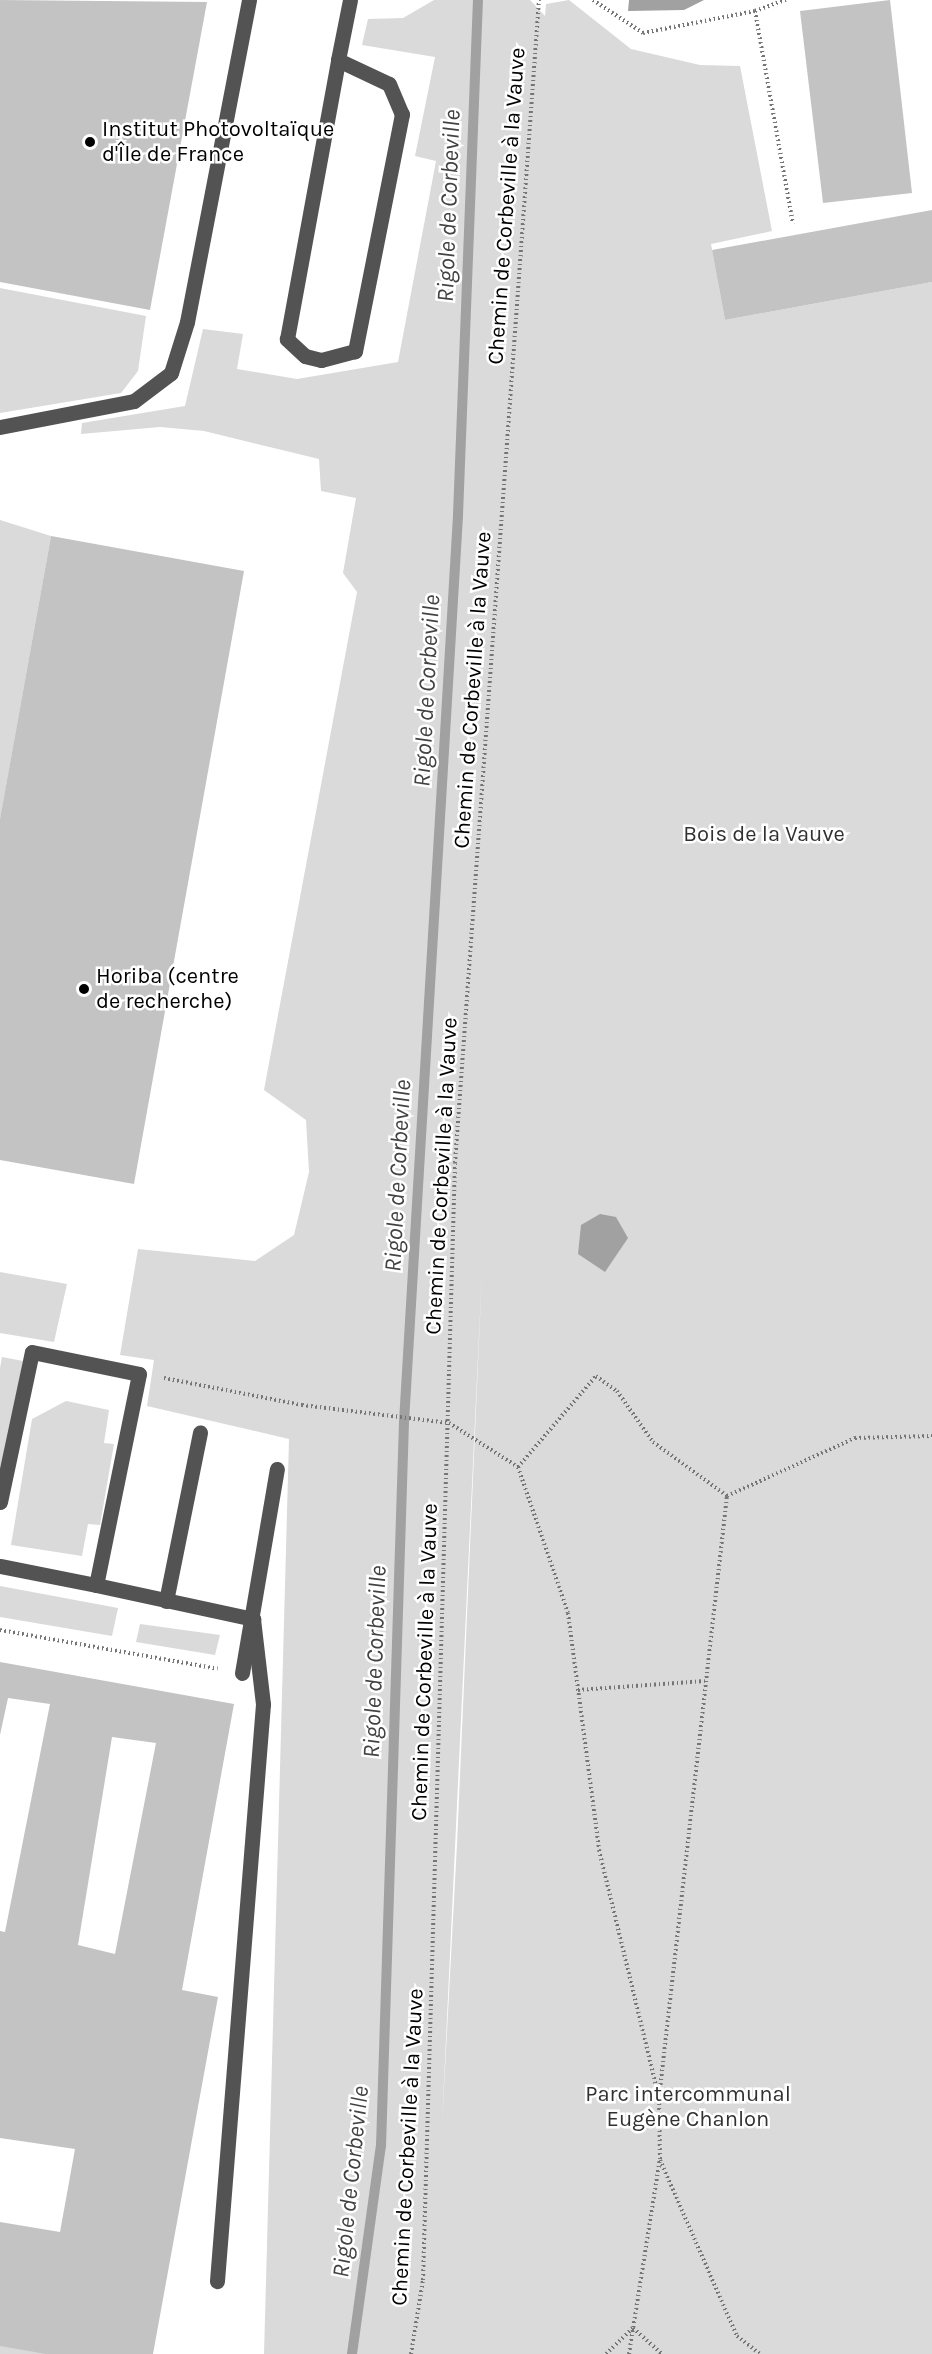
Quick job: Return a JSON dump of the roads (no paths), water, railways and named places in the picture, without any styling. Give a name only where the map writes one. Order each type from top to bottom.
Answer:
[{"type":"lane","points":[[0,427],[134,401],[171,373],[187,322],[249,0]]},
{"type":"lane","points":[[338,60],[389,84],[402,114],[355,351],[321,360],[305,356],[286,339],[338,60],[350,0]]},
{"type":"lane","points":[[0,1502],[32,1352],[139,1374],[96,1585]]},
{"type":"lane","points":[[166,1601],[200,1432]]},
{"type":"lane","points":[[242,1673],[254,1619],[277,1469]]},
{"type":"lane","points":[[0,1566],[254,1619]]},
{"type":"lane","points":[[217,2281],[263,1704],[254,1619]]},
{"type":"waterway","name":"Rigole de Corbeville","points":[[352,2354],[381,2146],[404,1422],[458,515],[478,0]]},
{"type":"place","name":"Institut Photovoltaïque d'Île de France","points":[[90,142]]},
{"type":"place","name":"Horiba (centre de recherche)","points":[[84,989]]},
{"type":"park label","name":"Bois de la Vauve","points":[[764,835]]},
{"type":"park label","name":"Parc intercommunal Eugène Chanlon","points":[[688,2106]]}]
